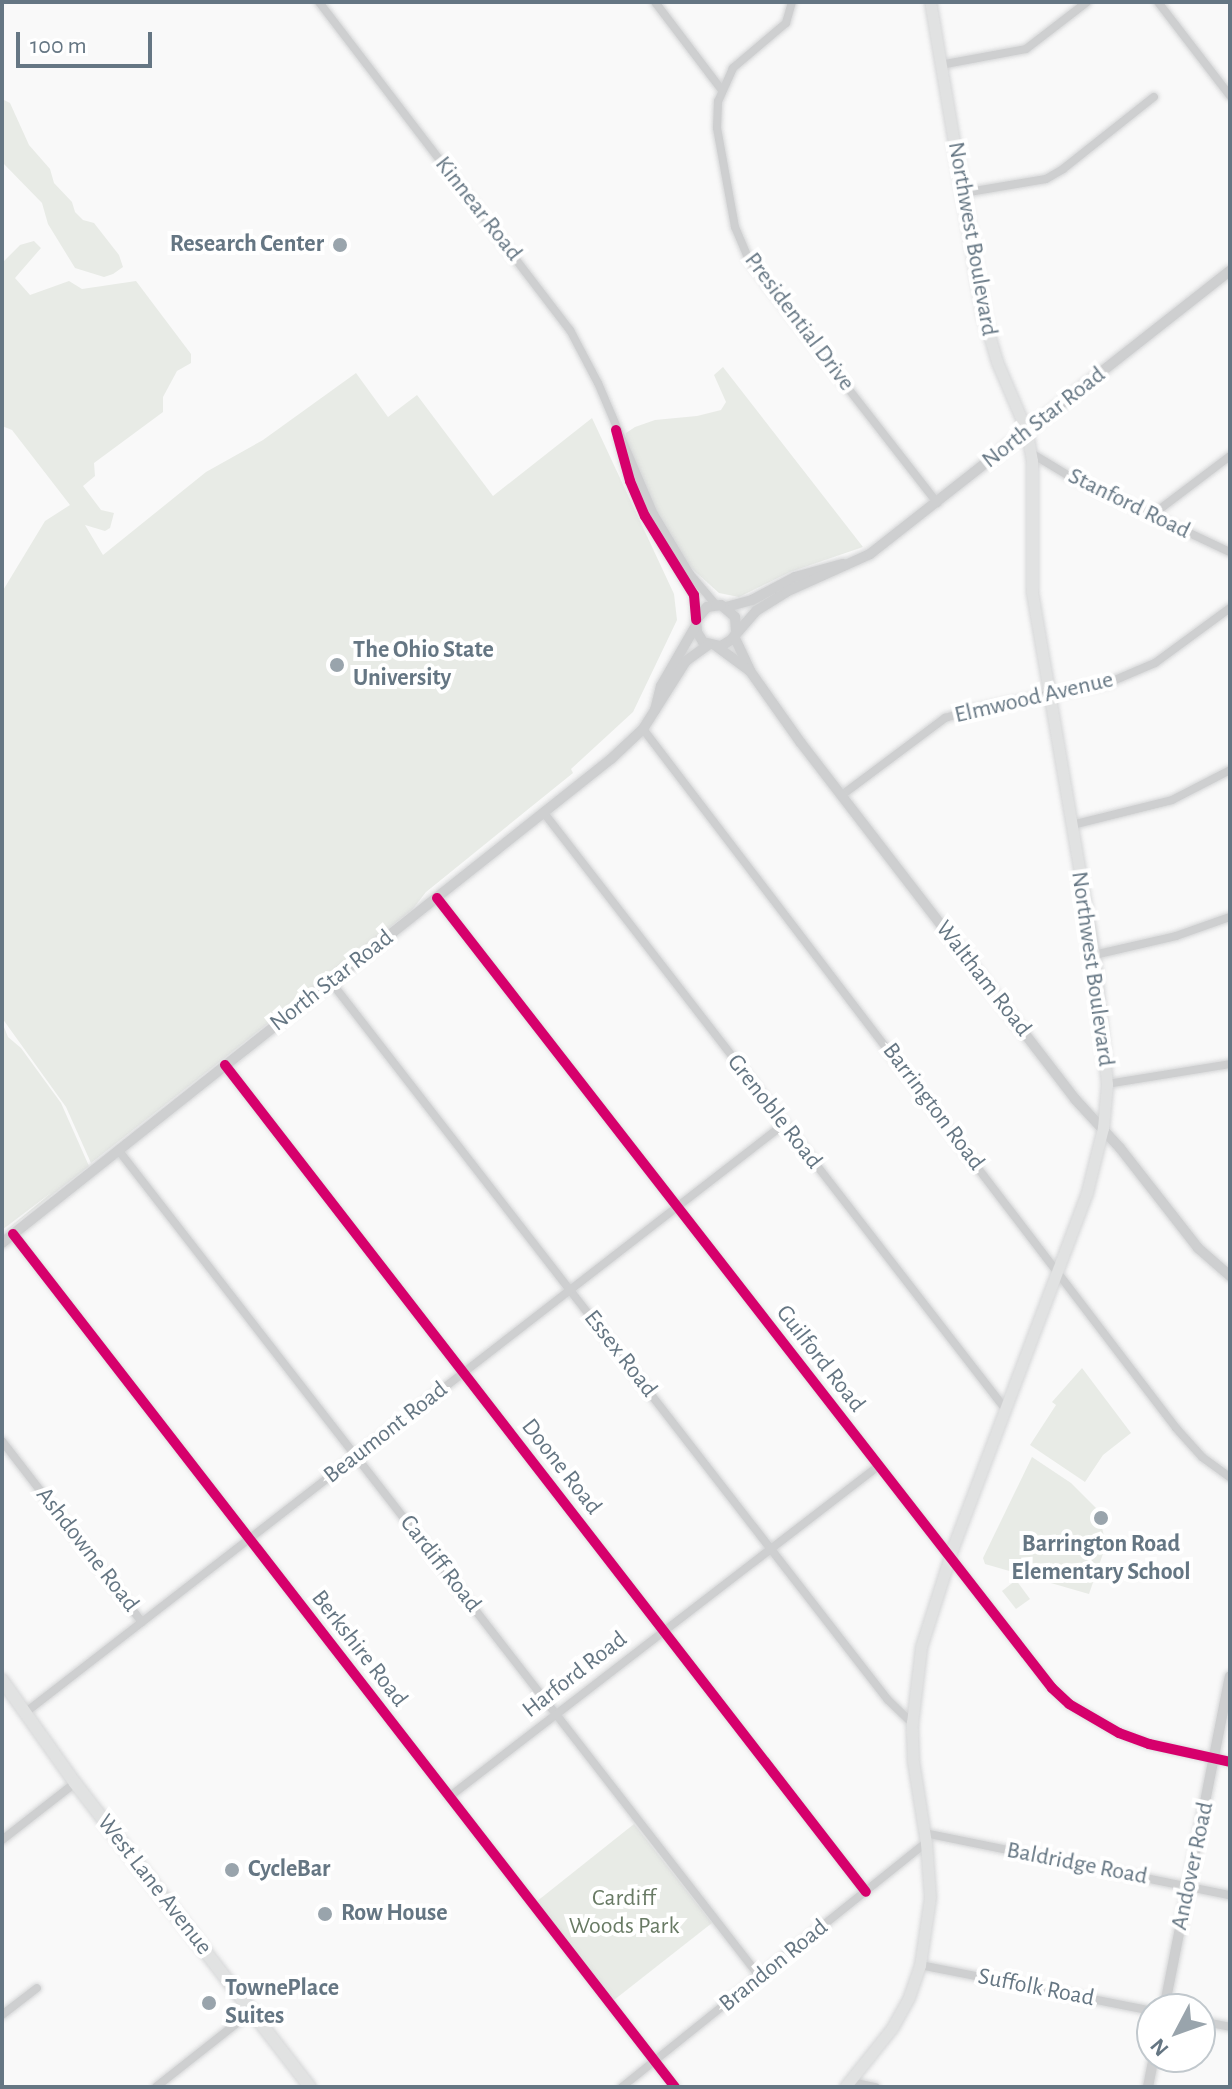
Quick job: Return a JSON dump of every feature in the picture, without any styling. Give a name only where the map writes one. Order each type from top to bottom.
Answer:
[{"type":"main road","name":"Northwest Boulevard","points":[[850,2085],[892,2028],[909,1997],[920,1965],[930,1897],[913,1761],[912,1723],[921,1647],[949,1558],[1087,1192],[1103,1128],[1107,1084],[1094,955],[1032,591],[1031,453],[1027,432],[990,343],[930,2]]},
{"type":"main road","name":"West Lane Avenue","points":[[2,1680],[75,1783],[310,2087]]},
{"type":"street","name":"Kinnear Road","points":[[319,2],[570,330],[598,383],[616,430],[669,542],[721,606]]},
{"type":"street","points":[[655,2],[721,89],[733,68],[786,23],[792,2]]},
{"type":"street","points":[[940,65],[1026,49],[1087,2]]},
{"type":"street","points":[[1158,2],[1230,96]]},
{"type":"street","name":"Presidential Drive","points":[[721,89],[717,128],[733,219],[748,258],[937,503]]},
{"type":"street","points":[[963,193],[1046,179],[1154,97]]},
{"type":"street","name":"North Star Road","points":[[735,634],[756,611],[786,592],[856,562],[937,503],[1230,271]]},
{"type":"street","name":"Kinnear Road","points":[[616,430],[630,481],[645,516],[694,595],[696,623]]},
{"type":"street","name":"Stanford Road","points":[[1031,453],[1069,476],[1230,552]]},
{"type":"street","points":[[1152,515],[1230,456]]},
{"type":"street","name":"North Star Road","points":[[721,606],[752,600],[795,577],[856,562]]},
{"type":"street","points":[[721,606],[735,617],[735,634],[726,644],[712,646],[699,638],[696,623],[703,609],[721,606]]},
{"type":"street","name":"Elmwood Avenue","points":[[842,795],[945,718],[1108,683],[1155,663],[1230,608]]},
{"type":"street","name":"North Star Road","points":[[655,711],[661,686],[696,623]]},
{"type":"street","name":"Waltham Road","points":[[735,634],[750,671],[1075,1099],[1103,1128],[1198,1248],[1230,1276]]},
{"type":"street","name":"North Star Road","points":[[2,1243],[544,813],[643,729],[686,661],[712,646]]},
{"type":"street","name":"Waltham Road","points":[[712,646],[750,671]]},
{"type":"street","name":"Barrington Road","points":[[643,729],[1059,1270],[1176,1428],[1202,1457],[1230,1477]]},
{"type":"street","points":[[1072,825],[1172,800],[1230,770]]},
{"type":"street","name":"Grenoble Road","points":[[544,813],[1006,1410]]},
{"type":"street","name":"Guilford Road","points":[[437,898],[1035,1669],[1069,1704],[1102,1724],[1149,1744],[1230,1762]]},
{"type":"street","points":[[1094,955],[1176,936],[1230,917]]},
{"type":"street","name":"Essex Road","points":[[331,982],[888,1700],[912,1723]]},
{"type":"street","points":[[1107,1084],[1230,1064]]},
{"type":"street","name":"Doone Road","points":[[225,1065],[866,1892]]},
{"type":"street","name":"Beaumont Road","points":[[26,1712],[784,1124]]},
{"type":"street","name":"Cardiff Road","points":[[119,1151],[760,1977]]},
{"type":"street","name":"Berkshire Road","points":[[13,1234],[675,2087]]},
{"type":"street","name":"Ashdowne Road","points":[[2,1441],[142,1622]]},
{"type":"street","name":"Harford Road","points":[[449,1797],[877,1467]]},
{"type":"street","name":"Andover Road","points":[[1167,1993],[1230,1676]]},
{"type":"street","points":[[2,1840],[75,1783]]},
{"type":"street","name":"Brandon Road","points":[[622,2087],[866,1892],[925,1838]]},
{"type":"street","name":"Baldridge Road","points":[[925,1838],[1230,1895]]},
{"type":"street","name":"Suffolk Road","points":[[920,1965],[1136,2008]]},
{"type":"street","points":[[2,2015],[37,1988]]},
{"type":"street","points":[[156,2087],[251,2012]]},
{"type":"street","points":[[850,2085],[875,2087]]},
{"type":"green space","points":[[2,99],[10,103],[29,145],[50,169],[54,183],[72,202],[75,212],[83,220],[94,223],[119,255],[123,267],[113,274],[104,277],[75,268],[48,224],[42,203],[2,162]]},
{"type":"green space","name":"The Ohio State University","points":[[34,241],[41,248],[15,278],[30,295],[69,281],[82,289],[136,281],[191,354],[191,363],[177,371],[163,397],[163,412],[94,463],[95,476],[83,486],[101,510],[114,513],[110,528],[105,531],[85,525],[103,555],[206,472],[263,440],[356,373],[388,417],[417,395],[493,496],[592,418],[674,594],[677,620],[633,712],[571,769],[573,773],[426,892],[412,910],[91,1163],[66,1107],[2,1018],[2,592],[45,521],[70,505],[12,430],[2,426],[2,263],[20,245]]},
{"type":"green space","points":[[723,367],[863,547],[790,572],[739,597],[719,593],[689,566],[652,504],[626,438],[626,433],[635,427],[655,420],[721,410],[726,402],[714,375]]},
{"type":"green space","points":[[2,1022],[8,1037],[21,1048],[61,1103],[89,1166],[2,1234],[52,1192],[2,1230]]},
{"type":"green space","points":[[1082,1368],[1131,1433],[1103,1455],[1085,1482],[1030,1445],[1056,1405],[1052,1402]]},
{"type":"green space","points":[[1032,1457],[1071,1483],[1098,1510],[1106,1545],[1089,1594],[985,1564],[983,1558]]},
{"type":"green space","points":[[1016,1580],[1030,1599],[1016,1609],[1002,1591]]},
{"type":"green space","name":"Cardiff Woods Park","points":[[634,1824],[712,1923],[614,2000],[536,1902]]},
{"type":"cycle path","points":[[616,430],[630,481],[645,516],[694,595],[696,620]]},
{"type":"cycle path","points":[[437,898],[1052,1688],[1069,1704],[1119,1733],[1149,1744],[1230,1762]]},
{"type":"cycle path","points":[[225,1065],[866,1892]]},
{"type":"cycle path","points":[[13,1234],[675,2087]]},
{"type":"place","name":"Research Center","points":[[340,245]]},
{"type":"place","name":"The Ohio State University","points":[[337,665]]},
{"type":"place","name":"Barrington Road Elementary School","points":[[1101,1518]]},
{"type":"place","name":"CycleBar","points":[[232,1870]]},
{"type":"place","name":"Row House","points":[[325,1914]]},
{"type":"place","name":"TownePlace Suites","points":[[209,2003]]}]
